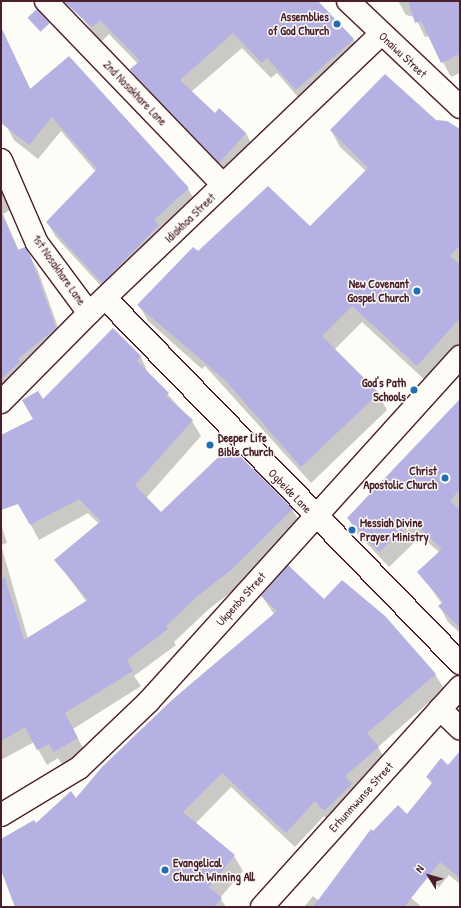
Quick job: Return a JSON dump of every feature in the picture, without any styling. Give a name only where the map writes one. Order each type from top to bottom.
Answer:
[{"type":"street","name":"2nd Nosakhare Lane","points":[[46,1],[224,185]]},
{"type":"street","name":"Onaiwu Street","points":[[348,1],[381,34],[460,107]]},
{"type":"street","name":"Idiakhoa Street","points":[[1,402],[89,313],[106,299],[381,34]]},
{"type":"street","name":"1st Nosakhare Lane","points":[[1,160],[38,243],[89,313]]},
{"type":"street","name":"Ogbeide Lane","points":[[106,299],[315,517],[460,663]]},
{"type":"street","name":"Ukpenbo Street","points":[[1,815],[79,768],[149,701],[460,357]]},
{"type":"street","name":"Erhunmwunse Street","points":[[262,907],[460,687]]},
{"type":"street","points":[[440,709],[460,728]]},
{"type":"building","points":[[63,1],[318,1],[354,39],[296,90],[267,58],[262,63],[233,33],[180,80],[215,113],[219,108],[246,133],[219,163],[132,72],[130,69],[140,61],[100,20],[92,27]]},
{"type":"building","points":[[408,1],[460,1],[460,54],[441,63],[421,21],[415,23]]},
{"type":"building","points":[[37,9],[50,23],[40,32],[27,18]]},
{"type":"building","points":[[1,27],[30,89],[69,56],[189,188],[154,220],[159,225],[102,283],[46,222],[97,169],[52,117],[29,145],[1,123]]},
{"type":"building","points":[[385,74],[436,120],[447,121],[460,129],[460,245],[450,256],[460,265],[460,318],[417,366],[352,306],[322,336],[379,393],[301,467],[226,381],[137,305],[193,247],[198,251],[268,186],[310,226],[368,168],[330,130]]},
{"type":"building","points":[[1,212],[18,250],[25,247],[30,255],[56,328],[19,358],[20,362],[1,379]]},
{"type":"building","points":[[113,328],[141,356],[137,361],[169,393],[166,396],[193,420],[135,485],[161,512],[230,446],[293,509],[230,571],[200,594],[166,626],[168,629],[127,660],[133,671],[65,713],[78,738],[54,752],[49,744],[37,750],[25,727],[1,741],[1,578],[5,578],[24,640],[88,600],[54,560],[101,521],[79,499],[30,525],[18,504],[1,510],[1,435],[33,419],[22,400],[38,391],[43,399]]},
{"type":"building","points":[[460,399],[460,489],[450,501],[460,510],[460,628],[438,606],[443,602],[417,572],[442,549],[412,521],[379,552],[347,518]]},
{"type":"building","points":[[288,565],[324,599],[342,580],[385,616],[436,674],[367,733],[379,747],[345,776],[352,784],[324,811],[315,801],[286,833],[222,773],[183,812],[235,855],[209,887],[222,898],[214,907],[15,907],[1,870],[1,839],[34,820],[36,823],[71,791],[76,798],[102,767],[173,699],[277,611],[261,596]]},
{"type":"building","points":[[460,751],[460,878],[440,862],[404,907],[313,907],[371,829],[373,831],[398,805],[407,814],[433,782],[426,777],[441,758],[448,765]]},
{"type":"place","name":"Assemblies of God Church","points":[[337,24]]},
{"type":"place","name":"New Covenant Gospel Church","points":[[417,291]]},
{"type":"place","name":"God's Path Schools","points":[[414,390]]},
{"type":"place","name":"Deeper Life Bible Church","points":[[210,445]]},
{"type":"place","name":"Christ Apostolic Church","points":[[445,478]]},
{"type":"place","name":"Messiah Divine Prayer Ministry","points":[[352,530]]},
{"type":"place","name":"Evangelical Church Winning All","points":[[165,870]]}]
